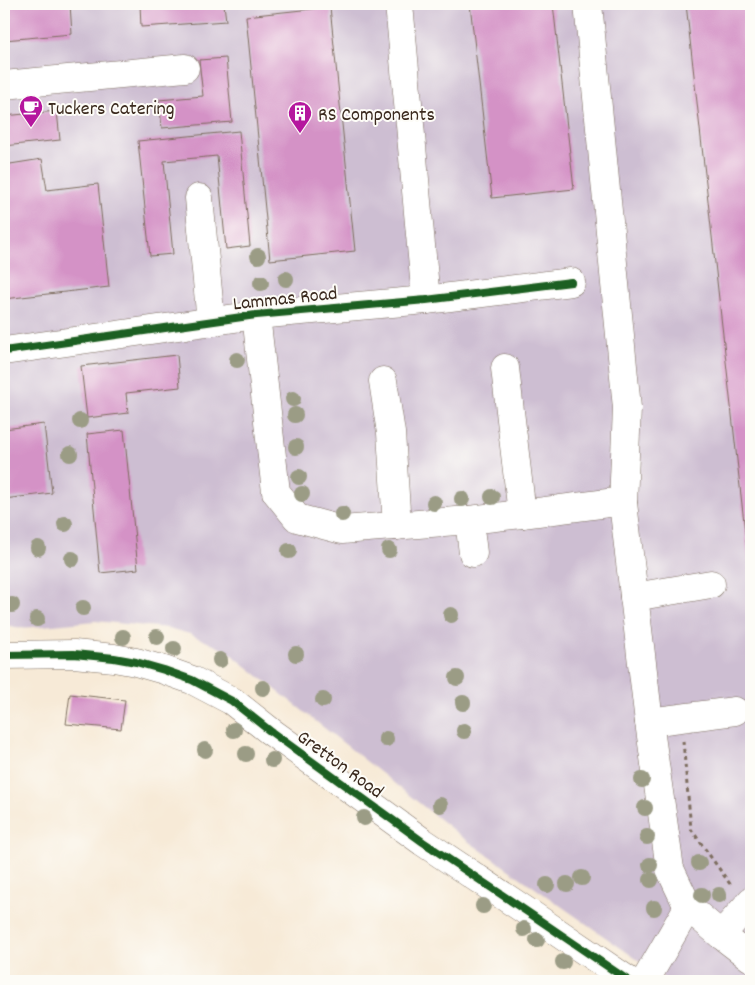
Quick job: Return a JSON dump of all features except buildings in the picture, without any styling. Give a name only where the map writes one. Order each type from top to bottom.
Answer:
[{"type":"street","points":[[399,4],[426,300]]},
{"type":"street","points":[[588,4],[626,408],[623,503],[649,722],[670,869],[688,907],[751,958]]},
{"type":"street","points":[[4,85],[185,68]]},
{"type":"street","points":[[199,198],[211,322]]},
{"type":"street","name":"Lammas Road","points":[[4,351],[256,315],[426,300],[571,282]]},
{"type":"street","points":[[256,315],[276,492],[297,518],[342,530],[468,520],[608,503],[623,503]]},
{"type":"street","points":[[505,368],[522,514]]},
{"type":"street","points":[[383,381],[390,433],[397,526]]},
{"type":"street","points":[[468,520],[473,553]]},
{"type":"street","points":[[634,596],[711,584]]},
{"type":"street","name":"Gretton Road","points":[[4,655],[74,654],[114,658],[164,670],[192,680],[232,701],[270,731],[423,842],[629,981]]},
{"type":"street","points":[[649,722],[735,711]]},
{"type":"street","points":[[721,935],[748,904]]},
{"type":"street","points":[[644,981],[688,907]]},
{"type":"path","points":[[681,718],[691,829],[730,884],[731,896],[748,904]]},
{"type":"shaded area","points":[[4,4],[751,4],[751,981],[668,981],[462,837],[227,651],[190,634],[168,628],[95,621],[22,628],[4,625]]},
{"type":"cycle path","points":[[4,351],[256,315],[426,300],[571,282]]},
{"type":"cycle path","points":[[4,655],[74,654],[114,658],[136,662],[192,680],[232,701],[270,731],[423,842],[629,981]]},
{"type":"place","name":"Tuckers Catering","points":[[31,128]]},
{"type":"place","name":"RS Components","points":[[300,134]]}]
